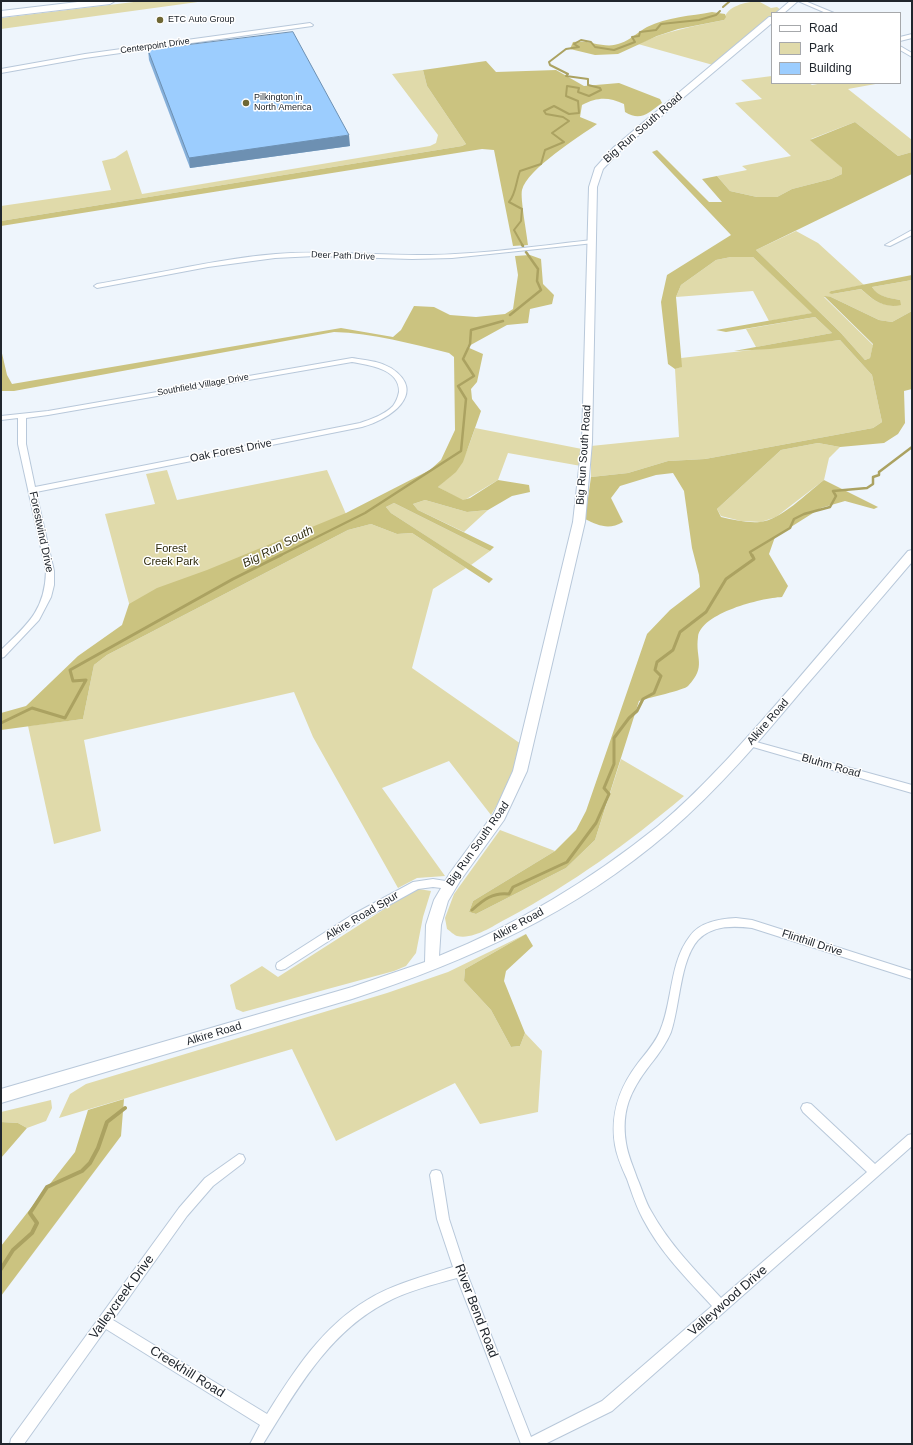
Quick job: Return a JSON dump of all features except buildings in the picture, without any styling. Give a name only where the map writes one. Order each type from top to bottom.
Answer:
[{"type":"highway","points":[[1,14],[110,1]]},
{"type":"street","points":[[781,12],[794,1]]},
{"type":"street","points":[[801,1],[829,12]]},
{"type":"street","name":"Big Run South Road","points":[[432,964],[432,944],[436,913],[449,885],[495,824],[511,796],[520,771],[579,522],[585,474],[593,187],[599,168],[616,149],[771,21]]},
{"type":"street","name":"Centerpoint Drive","points":[[1,71],[85,56],[310,25]]},
{"type":"street","points":[[901,39],[912,36]]},
{"type":"street","points":[[901,49],[912,55]]},
{"type":"street","points":[[888,245],[912,232]]},
{"type":"street","name":"Deer Path Drive","points":[[96,286],[240,260],[276,256],[343,254],[383,257],[434,257],[592,242]]},
{"type":"street","name":"Southfield Village Drive","points":[[1,418],[22,416],[345,361],[364,361],[386,367],[399,380]]},
{"type":"street","name":"Oak Forest Drive","points":[[32,490],[362,425],[389,415],[399,405],[402,398],[403,388],[399,380]]},
{"type":"street","name":"Forestwind Drive","points":[[1,655],[40,614],[47,599],[50,585],[50,571],[22,444],[22,416]]},
{"type":"street","name":"Alkire Road","points":[[1,1096],[352,993],[467,951],[516,927],[590,882],[637,849],[692,802],[749,743],[912,554]]},
{"type":"street","name":"Bluhm Road","points":[[749,743],[912,790]]},
{"type":"street","name":"Alkire Road Spur","points":[[281,966],[356,918],[416,885],[433,882],[449,885]]},
{"type":"street","name":"Flinthill Drive","points":[[720,1306],[671,1253],[649,1219],[623,1156],[619,1130],[621,1107],[630,1085],[664,1034],[672,1012],[684,956],[694,939],[710,926],[730,921],[752,924],[912,975]]},
{"type":"street","points":[[806,1108],[874,1171]]},
{"type":"street","name":"Valleywood Drive","points":[[531,1444],[607,1406],[912,1139]]},
{"type":"street","name":"Valleycreek Drive","points":[[16,1444],[183,1212],[209,1182],[239,1159]]},
{"type":"street","name":"River Bend Road","points":[[436,1175],[443,1219],[460,1271],[527,1444]]},
{"type":"street","points":[[256,1444],[316,1352],[351,1318],[371,1304],[392,1294],[460,1271]]},
{"type":"street","name":"Creekhill Road","points":[[104,1321],[269,1423]]},
{"type":"green space","points":[[142,1],[205,1],[1,29],[1,18]]},
{"type":"green space","points":[[758,1],[771,8],[777,7],[781,10],[778,12],[771,12],[771,18],[713,65],[638,44],[670,32],[724,20],[728,11],[732,8],[748,2]]},
{"type":"green space","points":[[423,70],[427,86],[466,144],[462,146],[1,221],[1,206],[111,190],[102,161],[115,158],[127,150],[142,194],[430,146],[436,143],[438,135],[392,74]]},
{"type":"green space","points":[[771,76],[771,84],[876,84],[848,89],[912,140],[912,152],[898,156],[855,122],[811,139],[842,168],[842,174],[831,179],[792,189],[777,197],[757,197],[730,191],[717,176],[747,170],[742,166],[791,156],[735,103],[762,99],[741,80]]},
{"type":"green space","points":[[796,231],[818,243],[864,285],[831,291],[832,294],[861,289],[876,301],[894,306],[900,300],[881,295],[872,287],[912,280],[912,311],[892,322],[879,320],[831,297],[824,297],[873,345],[870,358],[865,360],[840,332],[756,250]]},
{"type":"green space","points":[[731,257],[753,257],[813,313],[769,321],[753,291],[676,297],[681,285],[716,260]]},
{"type":"green space","points":[[815,317],[832,333],[756,347],[746,329]]},
{"type":"green space","points":[[840,340],[872,375],[882,422],[873,428],[705,459],[668,461],[628,473],[591,477],[591,446],[679,437],[675,369],[681,367],[681,358]]},
{"type":"green space","points":[[475,428],[582,449],[581,466],[508,453],[498,480],[463,501],[438,487],[462,461]]},
{"type":"green space","points":[[818,443],[840,447],[829,458],[824,480],[776,517],[761,522],[741,521],[721,516],[717,509],[781,450]]},
{"type":"green space","name":"Forest Creek Park","points":[[167,470],[177,500],[327,470],[349,521],[137,633],[105,514],[155,504],[146,474]]},
{"type":"green space","points":[[425,500],[467,512],[488,510],[464,532],[418,510],[413,504]]},
{"type":"green space","points":[[394,503],[490,551],[471,565],[391,513],[386,507]]},
{"type":"green space","points":[[371,524],[397,534],[412,533],[466,568],[433,589],[412,668],[521,744],[512,780],[491,815],[449,761],[382,788],[445,876],[417,878],[398,888],[313,737],[294,692],[84,740],[101,831],[54,844],[28,726],[83,719],[94,665],[107,655],[348,530]]},
{"type":"green space","points":[[621,759],[684,796],[599,862],[532,905],[490,928],[470,936],[457,936],[447,929],[445,918],[454,894],[500,830],[555,851],[473,901],[469,912],[476,914],[566,868],[595,840]]},
{"type":"green space","points":[[419,889],[431,891],[423,917],[416,953],[406,966],[394,971],[243,1012],[236,1009],[230,985],[262,966],[278,977],[403,897]]},
{"type":"green space","points":[[526,934],[465,969],[464,981],[491,1010],[511,1047],[520,1046],[525,1033],[542,1051],[538,1112],[480,1124],[455,1083],[336,1141],[292,1049],[59,1118],[70,1094],[86,1084],[387,993],[448,972]]},
{"type":"green space","points":[[51,1100],[52,1108],[46,1121],[27,1128],[18,1123],[1,1122],[1,1112]]},
{"type":"shaded area","points":[[712,12],[725,14],[726,17],[724,20],[678,29],[657,36],[618,54],[595,55],[570,49],[573,42],[579,41],[603,45],[615,45],[628,40],[647,27],[655,24],[671,19]]},
{"type":"shaded area","points":[[486,61],[496,72],[556,70],[584,86],[619,83],[660,99],[662,103],[648,113],[640,116],[631,115],[625,112],[624,104],[608,99],[593,100],[582,105],[580,117],[597,124],[543,163],[526,182],[522,190],[528,245],[513,246],[494,150],[482,149],[1,226],[1,221],[462,146],[466,144],[427,86],[423,70]]},
{"type":"shaded area","points":[[855,122],[898,156],[912,152],[912,174],[756,250],[840,332],[865,360],[870,358],[873,344],[824,296],[831,297],[879,320],[892,322],[912,311],[912,389],[904,391],[905,423],[898,434],[884,443],[840,447],[818,443],[781,450],[717,509],[721,517],[745,522],[760,522],[768,520],[785,511],[824,480],[878,507],[874,509],[845,501],[821,508],[775,537],[769,554],[788,586],[782,597],[760,600],[733,608],[709,621],[702,628],[698,637],[697,645],[699,668],[694,679],[688,686],[680,690],[639,701],[595,840],[566,868],[476,914],[469,912],[473,901],[555,851],[576,830],[586,811],[647,634],[670,610],[700,587],[699,575],[692,548],[684,491],[673,473],[656,475],[620,486],[611,498],[623,522],[613,526],[595,524],[585,519],[591,477],[628,473],[668,461],[705,459],[873,428],[882,422],[872,375],[840,340],[770,349],[734,351],[832,333],[815,317],[726,332],[716,330],[812,313],[753,257],[731,257],[716,260],[681,285],[676,297],[682,367],[675,369],[668,364],[661,302],[667,275],[731,235],[652,152],[657,150],[709,202],[722,202],[702,179],[717,176],[730,191],[757,197],[777,197],[792,189],[831,179],[842,174],[842,168],[810,140]]},
{"type":"shaded area","points":[[530,255],[541,259],[543,284],[554,295],[552,304],[530,309],[528,323],[507,325],[467,347],[483,354],[477,382],[471,389],[472,399],[481,411],[463,462],[456,472],[438,487],[463,500],[470,498],[498,480],[529,485],[530,492],[512,496],[488,510],[467,512],[425,500],[413,504],[418,510],[494,547],[490,551],[394,503],[386,507],[391,513],[493,579],[489,583],[412,533],[397,534],[371,524],[348,530],[107,655],[94,665],[83,719],[1,730],[1,713],[26,706],[78,656],[122,625],[129,604],[157,588],[207,570],[346,513],[430,470],[441,460],[455,430],[454,357],[449,353],[363,334],[334,332],[14,391],[1,391],[1,349],[7,375],[12,384],[341,328],[393,337],[401,330],[414,306],[434,307],[450,315],[476,317],[505,314],[513,309],[518,275],[515,256]]},
{"type":"shaded area","points":[[912,275],[912,280],[872,287],[881,295],[900,300],[901,305],[889,306],[879,303],[861,289],[832,294],[829,293],[831,291]]},
{"type":"shaded area","points":[[526,934],[533,946],[506,971],[504,981],[525,1033],[520,1046],[511,1047],[491,1010],[464,981],[465,969]]},
{"type":"shaded area","points":[[124,1099],[121,1136],[1,1296],[1,1246],[75,1152],[88,1110]]},
{"type":"shaded area","points":[[1,1122],[18,1123],[27,1128],[1,1158]]},
{"type":"waterway","name":"Big Run South","points":[[723,7],[730,1]]},
{"type":"waterway","name":"Big Run South","points":[[522,245],[523,246],[514,230],[521,221],[522,209],[509,202],[515,191],[520,171],[541,164],[545,150],[564,142],[552,133],[569,121],[563,117],[546,114],[544,111],[554,106],[569,114],[579,113],[578,101],[566,96],[567,86],[579,88],[578,92],[589,96],[601,90],[600,88],[588,85],[588,79],[566,76],[568,74],[550,65],[549,62],[566,49],[579,47],[574,44],[581,40],[591,42],[595,47],[614,50],[635,42],[632,37],[639,36],[640,32],[656,30],[661,24],[699,20],[716,15],[720,11]]},
{"type":"waterway","name":"Big Run South","points":[[510,315],[541,290],[537,281],[538,269],[526,252]]},
{"type":"waterway","name":"Big Run South","points":[[1,723],[32,708],[65,718],[86,680],[73,681],[70,670],[233,579],[365,513],[461,451],[466,399],[458,386],[474,376],[463,359],[470,344],[471,330],[503,321]]},
{"type":"waterway","points":[[752,556],[750,552],[790,528],[794,519],[804,514],[830,507],[836,496],[833,491],[867,488],[873,484],[873,477],[879,475],[879,472],[912,447]]},
{"type":"waterway","points":[[472,910],[489,898],[498,894],[509,894],[513,887],[567,862],[596,823],[609,794],[604,788],[614,764],[614,738],[629,718],[637,711],[643,699],[654,693],[661,676],[655,670],[657,662],[673,650],[680,632],[706,612],[726,579],[754,559],[752,555]]},
{"type":"waterway","points":[[1,1269],[13,1250],[32,1233],[37,1223],[30,1213],[47,1187],[82,1171],[90,1163],[98,1148],[107,1122],[125,1108]]},
{"type":"place","name":"ETC Auto Group","points":[[160,20]]},
{"type":"place","name":"Pilkington in North America","points":[[246,103]]}]
